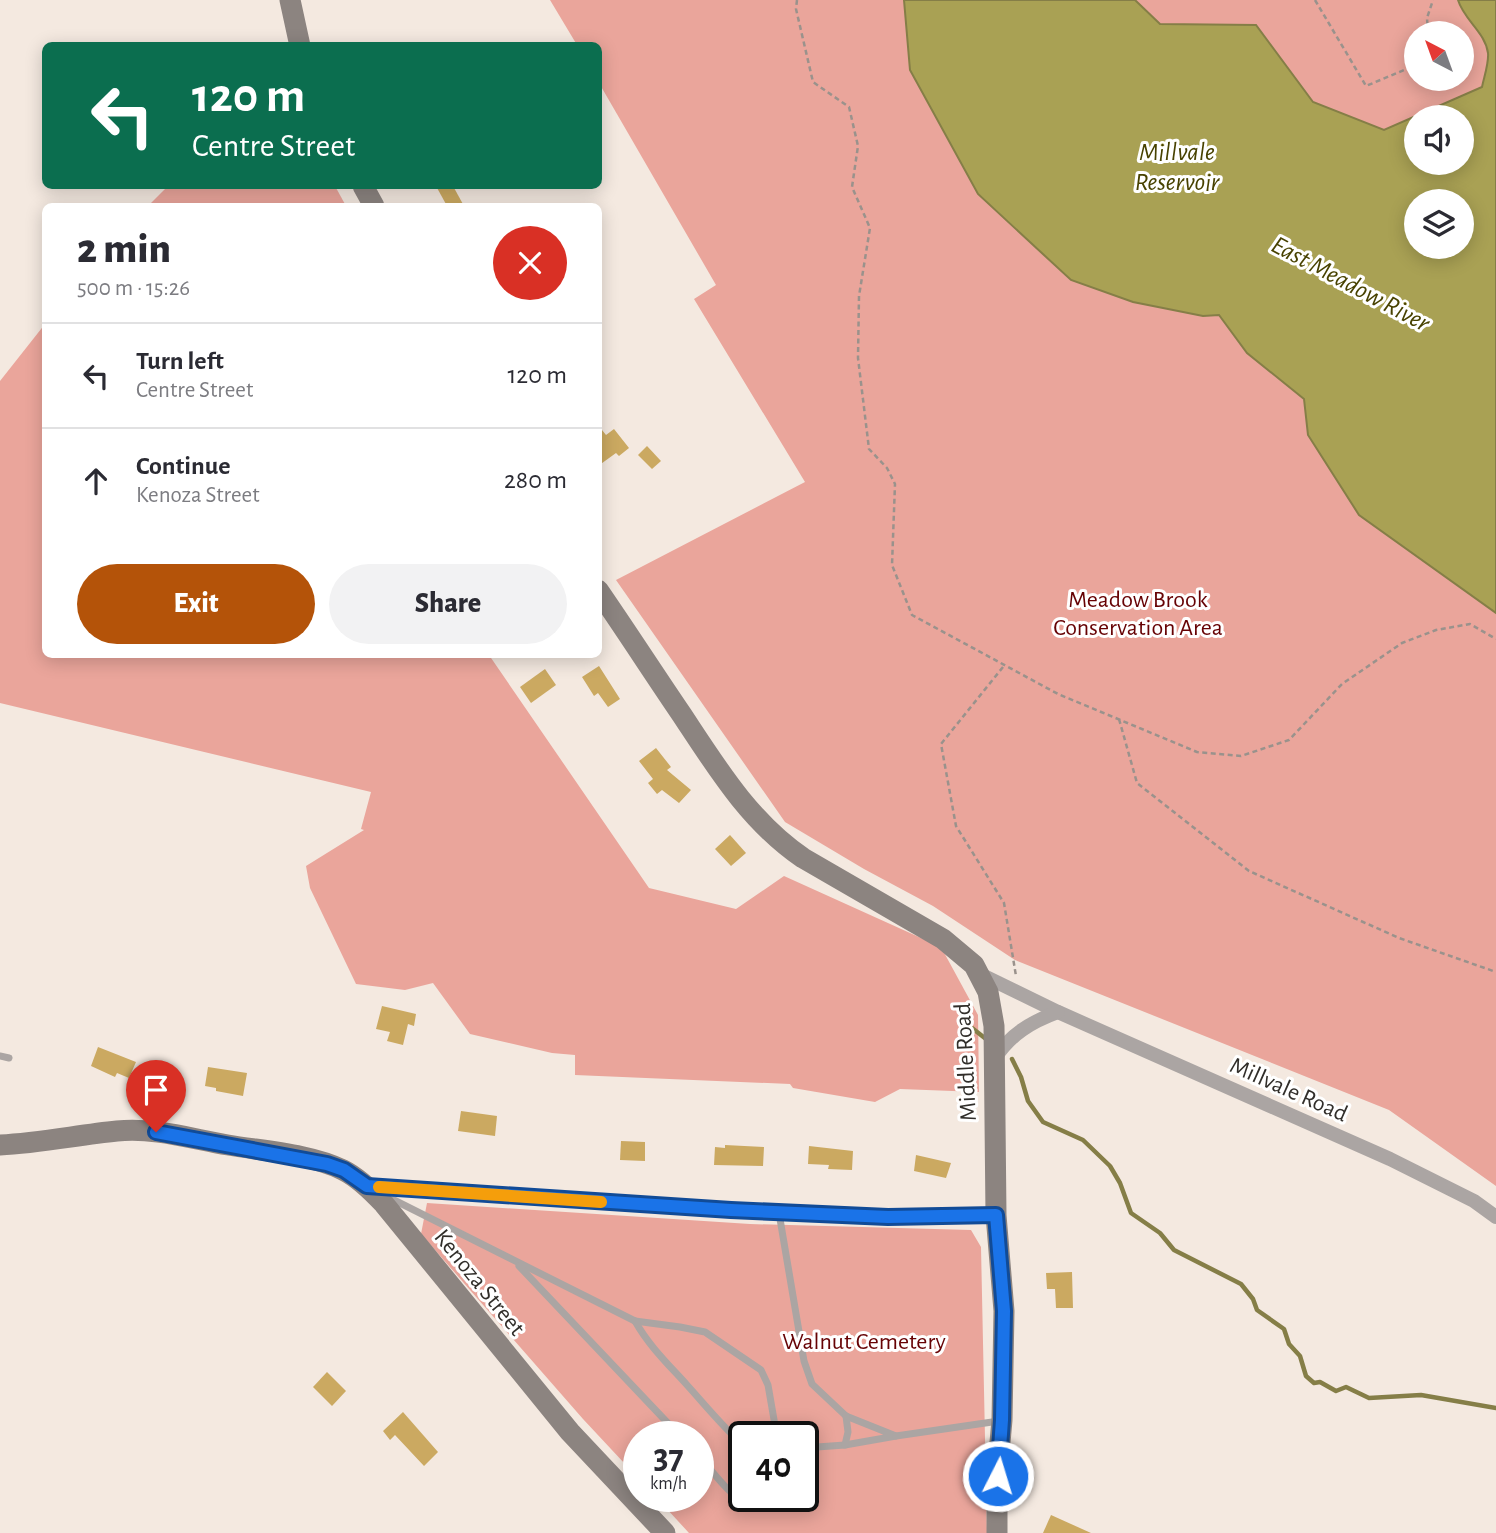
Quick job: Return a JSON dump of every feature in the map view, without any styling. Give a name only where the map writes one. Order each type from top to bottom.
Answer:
[{"type":"street","points":[[290,0],[299,42]]},
{"type":"street","name":"Middle Road","points":[[602,596],[755,818],[782,844],[803,858],[943,939],[966,957],[980,974],[988,992],[992,1008],[995,1058],[996,1215],[1004,1311],[997,1533]]},
{"type":"street","name":"Millvale Road","points":[[980,974],[1058,1012],[1390,1159],[1474,1201],[1496,1217]]},
{"type":"street","points":[[995,1058],[1004,1044],[1026,1026],[1058,1012]]},
{"type":"street","name":"Kenoza Street","points":[[0,1144],[26,1144],[118,1130],[156,1132],[327,1164],[344,1170],[367,1186],[384,1204],[570,1432],[665,1533]]},
{"type":"street","points":[[367,1186],[779,1212],[888,1217],[996,1215]]},
{"type":"lane","points":[[0,1056],[9,1058]]},
{"type":"lane","points":[[367,1186],[635,1321],[705,1332],[761,1370],[768,1385],[774,1421]]},
{"type":"lane","points":[[779,1212],[804,1361],[812,1384],[846,1416],[896,1436]]},
{"type":"lane","points":[[514,1261],[666,1421]]},
{"type":"lane","points":[[635,1321],[645,1339],[728,1432]]},
{"type":"lane","points":[[845,1445],[848,1432],[846,1416]]},
{"type":"lane","points":[[819,1447],[1002,1420]]},
{"type":"lane","points":[[714,1473],[728,1488]]},
{"type":"path","points":[[797,0],[796,9],[813,82],[849,107],[858,146],[852,187],[870,228],[859,296],[858,358],[869,449],[887,468],[895,484],[891,565],[912,615],[1058,694],[1197,752],[1241,756],[1289,740],[1342,684],[1402,643],[1436,630],[1470,624],[1496,639]]},
{"type":"path","points":[[1315,0],[1366,86],[1404,70]]},
{"type":"path","points":[[1427,21],[1433,0]]},
{"type":"path","points":[[1004,666],[941,744],[956,826],[1003,903],[1019,993]]},
{"type":"path","points":[[1119,719],[1137,783],[1249,871],[1399,938],[1496,972]]},
{"type":"green space","name":"Meadow Brook Conservation Area","points":[[550,0],[1496,0],[1496,1186],[1389,1110],[1015,960],[933,906],[785,822],[616,580],[805,482],[694,299],[716,285],[602,88],[602,42],[575,42]]},
{"type":"green space","points":[[165,189],[337,189],[344,203],[151,203]]},
{"type":"green space","points":[[42,328],[42,658],[491,658],[649,888],[736,909],[784,876],[941,947],[978,1015],[979,1092],[900,1089],[875,1102],[793,1088],[790,1084],[575,1075],[575,1055],[552,1053],[470,1034],[433,983],[405,990],[356,984],[310,888],[306,866],[364,830],[361,829],[371,792],[0,703],[0,381]]},
{"type":"green space","name":"Walnut Cemetery","points":[[427,1203],[750,1224],[971,1230],[981,1247],[987,1533],[689,1533],[670,1512],[714,1512],[714,1421],[623,1421],[623,1462],[421,1234]]},
{"type":"water","name":"Millvale Reservoir","points":[[904,0],[1135,0],[1160,24],[1256,25],[1313,102],[1384,130],[1404,121],[1404,175],[1474,175],[1474,105],[1441,105],[1482,87],[1488,61],[1486,46],[1474,21],[1470,21],[1465,14],[1458,0],[1496,0],[1496,613],[1359,515],[1308,435],[1304,399],[1247,353],[1219,315],[1203,316],[1133,302],[1071,280],[978,194],[910,70]]},
{"type":"building","points":[[438,189],[455,189],[462,203],[445,203]]},
{"type":"building","points":[[614,429],[629,448],[619,456],[616,453],[602,463],[602,430],[606,435]]},
{"type":"building","points":[[647,446],[661,461],[652,469],[638,455]]},
{"type":"building","points":[[599,666],[620,699],[608,707],[598,693],[594,696],[582,677]]},
{"type":"building","points":[[545,669],[556,685],[531,703],[520,687]]},
{"type":"building","points":[[656,748],[671,767],[667,770],[691,790],[679,803],[662,790],[657,794],[648,783],[653,779],[639,761]]},
{"type":"building","points":[[730,835],[746,853],[731,866],[715,849]]},
{"type":"building","points":[[382,1006],[416,1014],[414,1026],[408,1024],[403,1045],[387,1041],[390,1032],[376,1029]]},
{"type":"building","points":[[98,1047],[136,1062],[129,1078],[117,1073],[115,1077],[91,1066]]},
{"type":"building","points":[[208,1067],[247,1073],[243,1096],[205,1086]]},
{"type":"building","points":[[461,1111],[497,1116],[495,1136],[458,1131]]},
{"type":"building","points":[[621,1141],[645,1142],[645,1161],[620,1160]]},
{"type":"building","points":[[725,1145],[764,1147],[763,1166],[714,1165],[715,1147],[725,1148]]},
{"type":"building","points":[[809,1146],[853,1151],[852,1170],[828,1169],[829,1165],[808,1164]]},
{"type":"building","points":[[916,1155],[951,1163],[946,1178],[914,1171]]},
{"type":"building","points":[[1072,1272],[1073,1308],[1056,1308],[1055,1289],[1047,1289],[1046,1273]]},
{"type":"building","points":[[327,1372],[346,1391],[332,1406],[313,1387]]},
{"type":"building","points":[[403,1412],[438,1452],[424,1466],[395,1435],[390,1440],[383,1431]]},
{"type":"building","points":[[1051,1515],[1091,1533],[1043,1533]]},
{"type":"waterway","points":[[972,1028],[986,1039]]},
{"type":"waterway","points":[[1012,1059],[1028,1101],[1043,1122],[1083,1140],[1110,1166],[1120,1183],[1131,1213],[1160,1233],[1174,1250],[1241,1284],[1253,1299],[1257,1310],[1284,1329],[1289,1344],[1300,1356],[1306,1376],[1314,1383],[1320,1382],[1336,1391],[1346,1387],[1369,1398],[1421,1395],[1496,1408]]},
{"type":"slow traffic","points":[[379,1187],[601,1202]]},
{"type":"route","points":[[156,1132],[327,1164],[344,1170],[367,1186],[731,1210],[888,1217],[996,1215],[1004,1311],[998,1476]]},
{"type":"water label","name":"East Meadow River","points":[[1351,283]]}]
